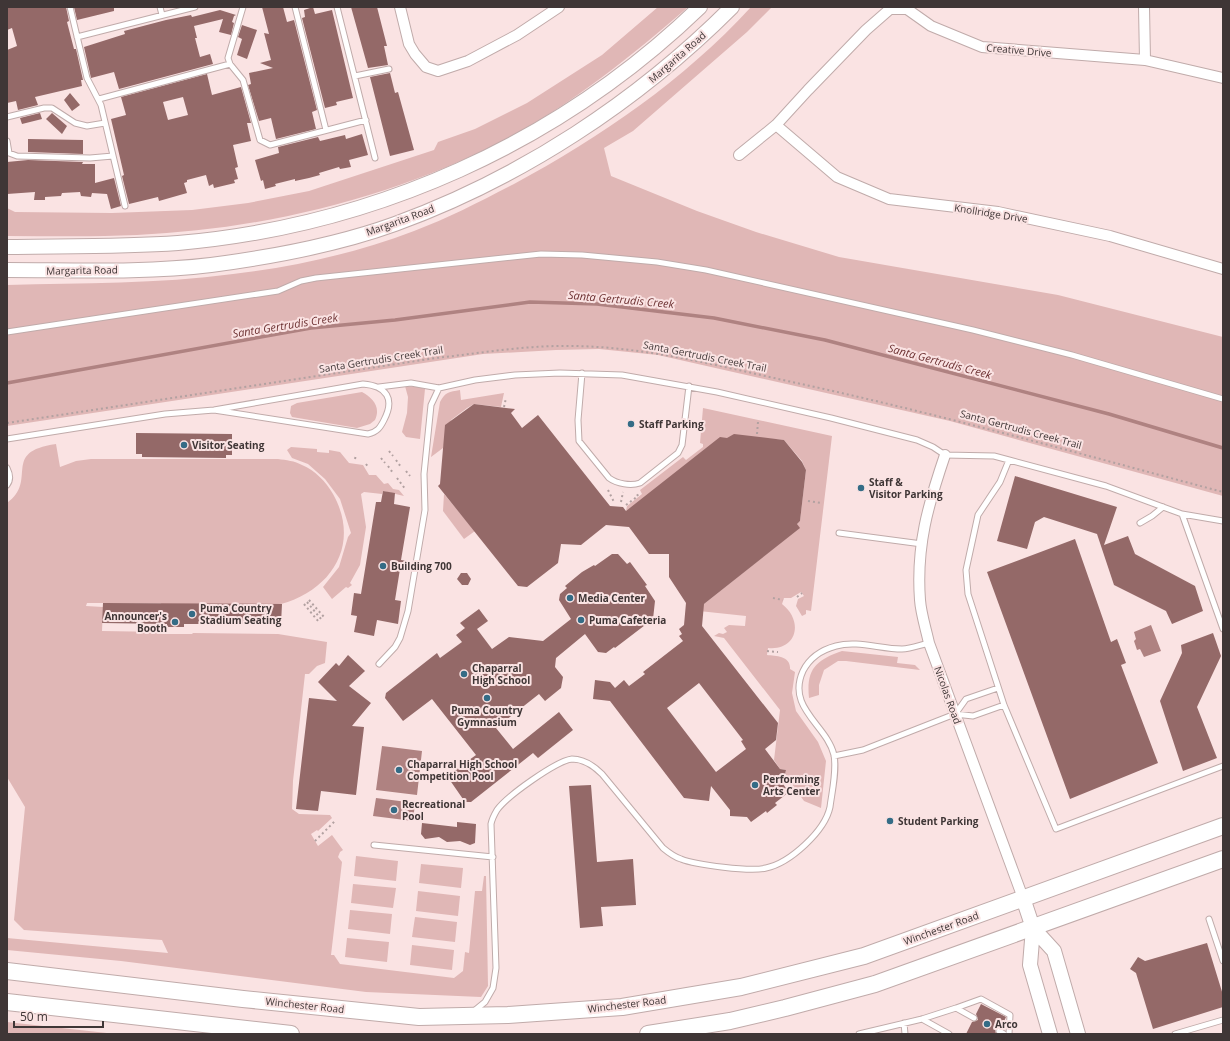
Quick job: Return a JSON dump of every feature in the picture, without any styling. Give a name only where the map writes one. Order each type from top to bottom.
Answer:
[{"type":"main road","name":"Margarita Road","points":[[7,247],[129,246],[179,242],[304,223],[374,204],[442,179],[526,137],[574,108],[621,76],[675,32],[700,7]]},
{"type":"main road","name":"Margarita Road","points":[[7,270],[114,270],[210,265],[284,253],[347,238],[394,224],[439,206],[501,177],[562,142],[618,106],[658,75],[698,41],[732,7]]},
{"type":"main road","name":"Winchester Road","points":[[7,971],[243,999],[419,1017],[508,1015],[622,1007],[741,987],[864,956],[1223,826]]},
{"type":"main road","points":[[648,1034],[730,1021],[875,984],[1223,859]]},
{"type":"main road","name":"Nicolas Road","points":[[1023,898],[1033,928],[1030,965],[1050,1034]]},
{"type":"main road","name":"Nicolas Road","points":[[1033,928],[1054,951],[1078,1034]]},
{"type":"main road","points":[[7,1002],[291,1034]]},
{"type":"street","points":[[400,7],[409,44],[426,67],[438,71],[468,61],[517,35],[559,7]]},
{"type":"street","points":[[1144,7],[1145,60]]},
{"type":"street","name":"Creative Drive","points":[[739,154],[776,125],[866,30],[890,9],[907,9],[931,26],[982,47],[1145,60],[1223,78]]},
{"type":"street","name":"Knollridge Drive","points":[[776,125],[837,177],[889,199],[1006,214],[1110,236],[1223,269]]},
{"type":"street","name":"Nicolas Road","points":[[945,455],[928,505],[919,560],[920,602],[929,643],[1023,898]]},
{"type":"lane","points":[[70,7],[87,78],[99,100],[125,206]]},
{"type":"lane","points":[[160,7],[162,15]]},
{"type":"lane","points":[[77,37],[195,7]]},
{"type":"lane","points":[[243,7],[228,58],[230,64],[242,80],[260,140],[270,144],[366,120]]},
{"type":"lane","points":[[295,7],[326,130]]},
{"type":"lane","points":[[338,7],[376,158]]},
{"type":"lane","points":[[99,100],[230,64]]},
{"type":"lane","points":[[355,76],[389,69]]},
{"type":"lane","points":[[7,117],[44,108],[52,108],[75,123],[87,126],[105,123]]},
{"type":"lane","points":[[7,141],[9,153],[18,156],[83,158],[113,156]]},
{"type":"lane","points":[[7,332],[278,291],[300,281],[316,278],[506,256],[541,254],[582,255],[657,262],[706,270],[973,330],[1072,355],[1223,399]]},
{"type":"lane","points":[[582,373],[578,420],[579,441],[609,478],[614,482],[634,485],[640,483],[678,453],[682,445],[689,386]]},
{"type":"lane","points":[[7,439],[165,414],[214,410],[364,384],[379,387],[411,383],[439,388],[515,375],[582,373],[622,375],[689,386],[831,418],[917,440],[933,447],[945,455],[994,456],[1106,486],[1182,514],[1223,521]]},
{"type":"lane","points":[[214,410],[368,434],[375,432],[379,428],[389,411],[389,400],[386,393],[379,387]]},
{"type":"lane","points":[[379,664],[398,642],[404,628],[408,611],[425,510],[424,474],[431,405],[439,388]]},
{"type":"lane","points":[[1009,460],[1000,482],[978,515],[966,570],[968,594],[1004,705],[1056,829],[1223,766]]},
{"type":"lane","points":[[7,468],[10,476],[10,482],[7,485]]},
{"type":"lane","points":[[1140,523],[1163,507]]},
{"type":"lane","points":[[1182,514],[1223,630]]},
{"type":"lane","points":[[839,533],[922,544]]},
{"type":"lane","points":[[469,1016],[485,1002],[493,988],[495,977],[496,952],[492,824],[497,810],[506,801],[552,767],[567,760],[574,759],[593,765],[663,848],[672,855],[690,862],[754,870],[773,866],[814,836],[828,815],[833,788],[834,756],[830,745],[808,715],[801,700],[802,674],[806,664],[821,652],[838,645],[847,644],[902,649],[929,643]]},
{"type":"lane","points":[[955,714],[966,699],[998,688]]},
{"type":"lane","points":[[834,756],[863,750],[955,714],[973,716],[1004,705]]},
{"type":"lane","points":[[374,845],[493,857]]},
{"type":"lane","points":[[1209,919],[1223,961]]},
{"type":"lane","points":[[859,1034],[922,1019],[981,999],[1010,1015],[1009,1034]]},
{"type":"lane","points":[[956,1008],[974,1018]]},
{"type":"lane","points":[[922,1019],[949,1034]]},
{"type":"lane","points":[[1175,1034],[1223,1020]]},
{"type":"lane","points":[[904,1023],[905,1034]]},
{"type":"path","name":"Santa Gertrudis Creek Trail","points":[[7,423],[436,358],[505,350],[571,346],[643,350],[684,357],[857,396],[1031,439],[1223,492]]},
{"type":"path","points":[[504,407],[506,398]]},
{"type":"path","points":[[757,434],[758,422]]},
{"type":"path","points":[[389,451],[393,456]]},
{"type":"path","points":[[355,459],[356,455]]},
{"type":"path","points":[[381,458],[385,463]]},
{"type":"path","points":[[396,460],[401,467]]},
{"type":"path","points":[[366,464],[369,468]]},
{"type":"path","points":[[388,466],[393,473]]},
{"type":"path","points":[[406,471],[410,476]]},
{"type":"path","points":[[397,478],[406,490]]},
{"type":"path","points":[[608,490],[614,502]]},
{"type":"path","points":[[621,502],[623,492]]},
{"type":"path","points":[[626,505],[638,496],[637,494]]},
{"type":"path","points":[[808,501],[821,503]]},
{"type":"path","points":[[797,597],[802,593]]},
{"type":"path","points":[[773,598],[783,600]]},
{"type":"path","points":[[307,602],[322,618],[309,600]]},
{"type":"path","points":[[304,604],[318,621]]},
{"type":"path","points":[[767,651],[778,652]]},
{"type":"path","points":[[315,841],[335,821]]},
{"type":"shaded area","points":[[658,7],[688,7],[624,61],[579,94],[532,125],[465,159],[420,178],[328,207],[233,226],[185,232],[137,235],[7,236],[7,208],[15,212],[112,213],[192,210],[248,203],[309,191],[434,150],[438,142],[475,129],[527,103],[602,55]]},
{"type":"shaded area","points":[[751,7],[772,7],[747,32],[633,131],[604,148],[611,176],[697,211],[756,232],[839,257],[1058,295],[1223,337],[1223,496],[950,421],[658,355],[599,349],[483,354],[7,426],[7,285],[177,280],[256,271],[325,258],[370,246],[414,231],[452,215],[514,184],[610,127],[670,83],[725,34]]},
{"type":"shaded area","points":[[405,386],[425,389],[420,439],[406,437],[402,432],[407,413],[408,397]]},
{"type":"shaded area","points":[[460,390],[461,400],[504,393],[501,407],[474,404],[467,408],[451,420],[443,448],[431,457],[440,402],[448,393]]},
{"type":"shaded area","points":[[362,392],[370,397],[375,403],[377,415],[375,420],[370,424],[357,428],[292,417],[290,413],[291,406],[297,403]]},
{"type":"shaded area","points":[[703,408],[832,436],[811,611],[806,610],[806,614],[802,616],[796,606],[798,599],[804,596],[801,592],[791,598],[784,598],[782,604],[793,618],[795,626],[794,634],[786,645],[778,648],[768,648],[767,655],[778,656],[786,659],[790,665],[790,669],[795,672],[792,693],[796,711],[818,742],[826,761],[821,808],[804,801],[785,775],[786,770],[780,769],[774,760],[780,710],[724,638],[714,636],[719,633],[723,634],[727,632],[724,628],[729,625],[745,626],[746,616],[699,611],[699,608],[799,528],[797,524],[800,521],[806,470],[802,461],[784,440],[760,438],[626,511],[627,506],[642,494],[640,490],[683,457],[686,460],[703,447],[703,444],[700,443]]},
{"type":"shaded area","points":[[56,444],[60,467],[76,461],[91,459],[278,459],[307,467],[316,473],[327,485],[333,494],[341,513],[344,530],[342,547],[337,562],[327,576],[315,588],[299,597],[281,604],[162,608],[161,603],[87,603],[86,606],[103,607],[102,631],[162,632],[162,634],[278,634],[327,642],[325,663],[317,666],[309,674],[305,674],[293,781],[292,809],[299,814],[330,815],[332,818],[318,831],[317,830],[311,834],[318,846],[332,835],[343,850],[340,852],[338,857],[342,862],[331,955],[334,955],[340,964],[454,978],[463,971],[465,952],[469,953],[475,891],[482,891],[484,876],[486,876],[488,986],[481,997],[366,992],[121,961],[7,950],[7,938],[168,953],[162,940],[24,930],[14,920],[25,807],[7,777],[7,503],[16,494],[20,485],[24,460],[29,453],[39,448]]},
{"type":"shaded area","points":[[291,447],[317,449],[317,452],[329,453],[329,450],[340,452],[349,463],[363,465],[369,475],[376,475],[384,484],[388,483],[393,489],[399,490],[404,496],[383,491],[382,494],[364,492],[361,494],[366,527],[360,565],[350,583],[352,585],[348,588],[346,587],[332,599],[323,587],[339,567],[348,537],[351,533],[340,499],[325,479],[308,464],[292,458],[287,450]]},
{"type":"shaded area","points":[[444,494],[475,531],[464,539],[443,511]]},
{"type":"shaded area","points":[[1151,625],[1161,651],[1144,657],[1140,649],[1137,650],[1134,641],[1136,639],[1134,632]]},
{"type":"shaded area","points":[[842,651],[898,657],[897,663],[915,665],[920,670],[838,661],[824,670],[819,685],[819,695],[809,698],[809,680],[815,667],[825,658]]},
{"type":"shaded area","name":"Chaparral High School Competition Pool","points":[[382,746],[422,751],[417,795],[376,790]]},
{"type":"shaded area","name":"Recreational Pool","points":[[376,798],[415,803],[413,821],[373,816]]},
{"type":"shaded area","points":[[356,856],[398,861],[396,881],[354,876]]},
{"type":"shaded area","points":[[421,864],[463,868],[461,888],[419,883]]},
{"type":"shaded area","points":[[353,884],[396,888],[393,908],[351,903]]},
{"type":"shaded area","points":[[418,891],[460,896],[458,916],[416,911]]},
{"type":"shaded area","points":[[350,910],[392,914],[390,934],[348,929]]},
{"type":"shaded area","points":[[415,917],[457,922],[455,942],[412,937]]},
{"type":"shaded area","points":[[347,938],[389,942],[387,962],[345,957]]},
{"type":"shaded area","points":[[412,945],[454,950],[452,970],[410,965]]},
{"type":"shaded area","points":[[7,1022],[116,1034],[7,1034]]},
{"type":"building","points":[[7,7],[66,7],[69,21],[67,22],[74,49],[76,49],[83,80],[81,80],[82,86],[35,97],[38,105],[18,110],[16,101],[7,103],[7,50],[17,46],[12,28],[7,30]]},
{"type":"building","points":[[74,7],[114,7],[114,11],[77,20]]},
{"type":"building","points":[[262,7],[283,7],[287,22],[294,20],[317,110],[312,112],[316,129],[276,139],[271,118],[259,121],[248,85],[251,84],[249,73],[273,68],[260,63],[271,60],[264,33],[269,34]]},
{"type":"building","points":[[313,7],[315,14],[332,10],[353,98],[336,102],[337,105],[325,108],[302,18],[305,17],[304,10]]},
{"type":"building","points":[[351,7],[377,7],[387,46],[384,46],[388,65],[368,68]]},
{"type":"building","points":[[220,10],[236,15],[234,16],[232,22],[234,23],[231,35],[219,32],[223,19],[194,26],[197,38],[195,38],[200,57],[210,54],[213,64],[119,89],[114,72],[91,78],[84,47],[125,34],[124,31],[166,20],[191,15],[192,17]]},
{"type":"building","points":[[242,25],[257,30],[247,59],[237,55],[242,39],[238,37]]},
{"type":"building","points":[[390,73],[395,93],[398,92],[414,150],[390,156],[370,77]]},
{"type":"building","points":[[207,74],[212,95],[241,87],[251,123],[247,123],[251,141],[233,145],[238,167],[235,168],[238,179],[234,180],[235,183],[214,188],[213,184],[209,186],[206,175],[187,180],[187,182],[184,183],[187,193],[159,201],[158,197],[129,204],[111,119],[126,115],[121,97]],"holes":[[[183,97],[188,115],[168,120],[163,102]]]},
{"type":"building","points":[[70,93],[80,105],[72,111],[64,100]]},
{"type":"building","points":[[40,113],[42,119],[22,124],[20,118]]},
{"type":"building","points":[[52,113],[67,126],[62,134],[46,119]]},
{"type":"building","points":[[362,134],[368,155],[349,160],[351,167],[340,169],[339,167],[319,173],[320,175],[275,184],[276,186],[265,189],[255,160],[279,153],[278,147],[318,137],[320,141],[345,135],[346,139]]},
{"type":"building","points":[[28,139],[83,140],[83,154],[28,152]]},
{"type":"building","points":[[28,160],[83,162],[82,164],[95,164],[95,183],[114,178],[121,206],[111,209],[107,194],[92,193],[91,197],[81,196],[80,192],[62,193],[61,196],[45,197],[45,200],[34,200],[35,192],[7,194],[7,162]]},
{"type":"building","points":[[474,404],[515,409],[511,413],[522,428],[538,415],[610,506],[623,507],[626,511],[720,437],[727,438],[734,434],[784,440],[802,462],[806,470],[800,521],[797,524],[800,528],[704,604],[702,626],[778,723],[776,740],[765,749],[780,769],[786,770],[783,784],[789,792],[775,803],[777,805],[767,813],[766,811],[751,822],[747,817],[730,816],[730,810],[711,786],[709,801],[684,798],[610,701],[593,699],[595,680],[610,682],[615,688],[624,680],[629,686],[645,674],[643,672],[683,641],[679,636],[682,634],[679,629],[684,625],[686,603],[669,577],[669,554],[649,554],[629,527],[606,525],[581,545],[561,544],[558,563],[527,587],[518,586],[438,486],[440,484],[445,425]],"holes":[[[699,683],[743,740],[741,741],[746,749],[716,772],[667,708]]]},
{"type":"building","name":"Visitor Seating","points":[[136,433],[232,434],[232,455],[226,455],[226,458],[142,457],[142,454],[136,454]]},
{"type":"building","points":[[1015,476],[1117,507],[1104,545],[1128,536],[1135,554],[1195,586],[1203,611],[1172,624],[1166,611],[1114,585],[1097,534],[1044,517],[1035,522],[1027,549],[997,541]]},
{"type":"building","name":"Building 700","points":[[383,491],[395,493],[394,504],[410,507],[401,560],[408,561],[406,570],[400,569],[395,600],[401,601],[398,624],[377,620],[374,636],[354,632],[357,616],[351,615],[354,593],[361,594],[376,502],[381,502]]},
{"type":"building","points":[[1075,539],[1111,642],[1117,639],[1126,663],[1121,665],[1158,763],[1070,799],[987,572]]},
{"type":"building","points":[[612,554],[618,554],[627,564],[630,562],[647,585],[645,586],[655,601],[653,619],[615,648],[614,647],[606,653],[598,652],[585,634],[556,658],[555,667],[563,677],[561,688],[545,701],[539,694],[496,728],[513,749],[559,712],[573,730],[538,758],[533,753],[471,802],[465,802],[447,776],[476,755],[432,699],[403,721],[385,698],[386,693],[437,653],[440,658],[462,642],[456,635],[465,628],[460,623],[479,609],[488,621],[477,629],[492,649],[509,637],[543,641],[571,619],[559,600],[560,594],[567,588],[565,586],[582,572],[594,565],[595,566]]},
{"type":"building","points":[[461,573],[467,573],[471,579],[468,585],[462,585],[457,579]]},
{"type":"building","name":"Puma Country Stadium Seating","points":[[103,603],[282,604],[281,624],[184,624],[184,627],[167,627],[167,624],[102,623]]},
{"type":"building","points":[[1213,633],[1221,656],[1197,707],[1217,758],[1183,771],[1160,701],[1182,653],[1181,645]]},
{"type":"building","points":[[348,655],[365,671],[349,686],[371,703],[352,726],[364,727],[356,795],[321,791],[318,811],[296,809],[309,698],[337,701],[318,682],[336,663],[339,666]]},
{"type":"building","points":[[591,785],[597,862],[633,859],[636,905],[601,907],[603,926],[580,928],[569,786]]},
{"type":"building","points":[[457,822],[476,824],[475,843],[470,845],[460,841],[447,842],[439,837],[425,839],[421,834],[422,823],[457,827]]},
{"type":"building","points":[[1207,943],[1223,995],[1223,1007],[1153,1029],[1136,973],[1130,969],[1138,957],[1145,961]]},
{"type":"building","name":"Arco","points":[[981,1004],[1006,1017],[1001,1028],[995,1029],[996,1034],[966,1034],[972,1022],[978,1020],[976,1014]]},
{"type":"waterway","name":"Santa Gertrudis Creek","points":[[7,383],[311,328],[395,320],[530,302],[597,304],[714,318],[825,340],[1109,414],[1223,448]]},
{"type":"place","name":"Staff Parking","points":[[631,424]]},
{"type":"place","name":"Visitor Seating","points":[[184,445]]},
{"type":"place","name":"Staff & Visitor Parking","points":[[861,488]]},
{"type":"place","name":"Building 700","points":[[383,566]]},
{"type":"place","name":"Media Center","points":[[570,598]]},
{"type":"place","name":"Puma Country Stadium Seating","points":[[192,614]]},
{"type":"place","name":"Puma Cafeteria","points":[[581,620]]},
{"type":"place","name":"Announcer's Booth","points":[[175,622]]},
{"type":"place","name":"Chaparral High School","points":[[464,674]]},
{"type":"place","name":"Puma Country Gymnasium","points":[[487,698]]},
{"type":"place","name":"Chaparral High School Competition Pool","points":[[399,770]]},
{"type":"place","name":"Performing Arts Center","points":[[755,785]]},
{"type":"place","name":"Recreational Pool","points":[[394,810]]},
{"type":"place","name":"Student Parking","points":[[890,821]]},
{"type":"place","name":"Arco","points":[[987,1024]]}]
